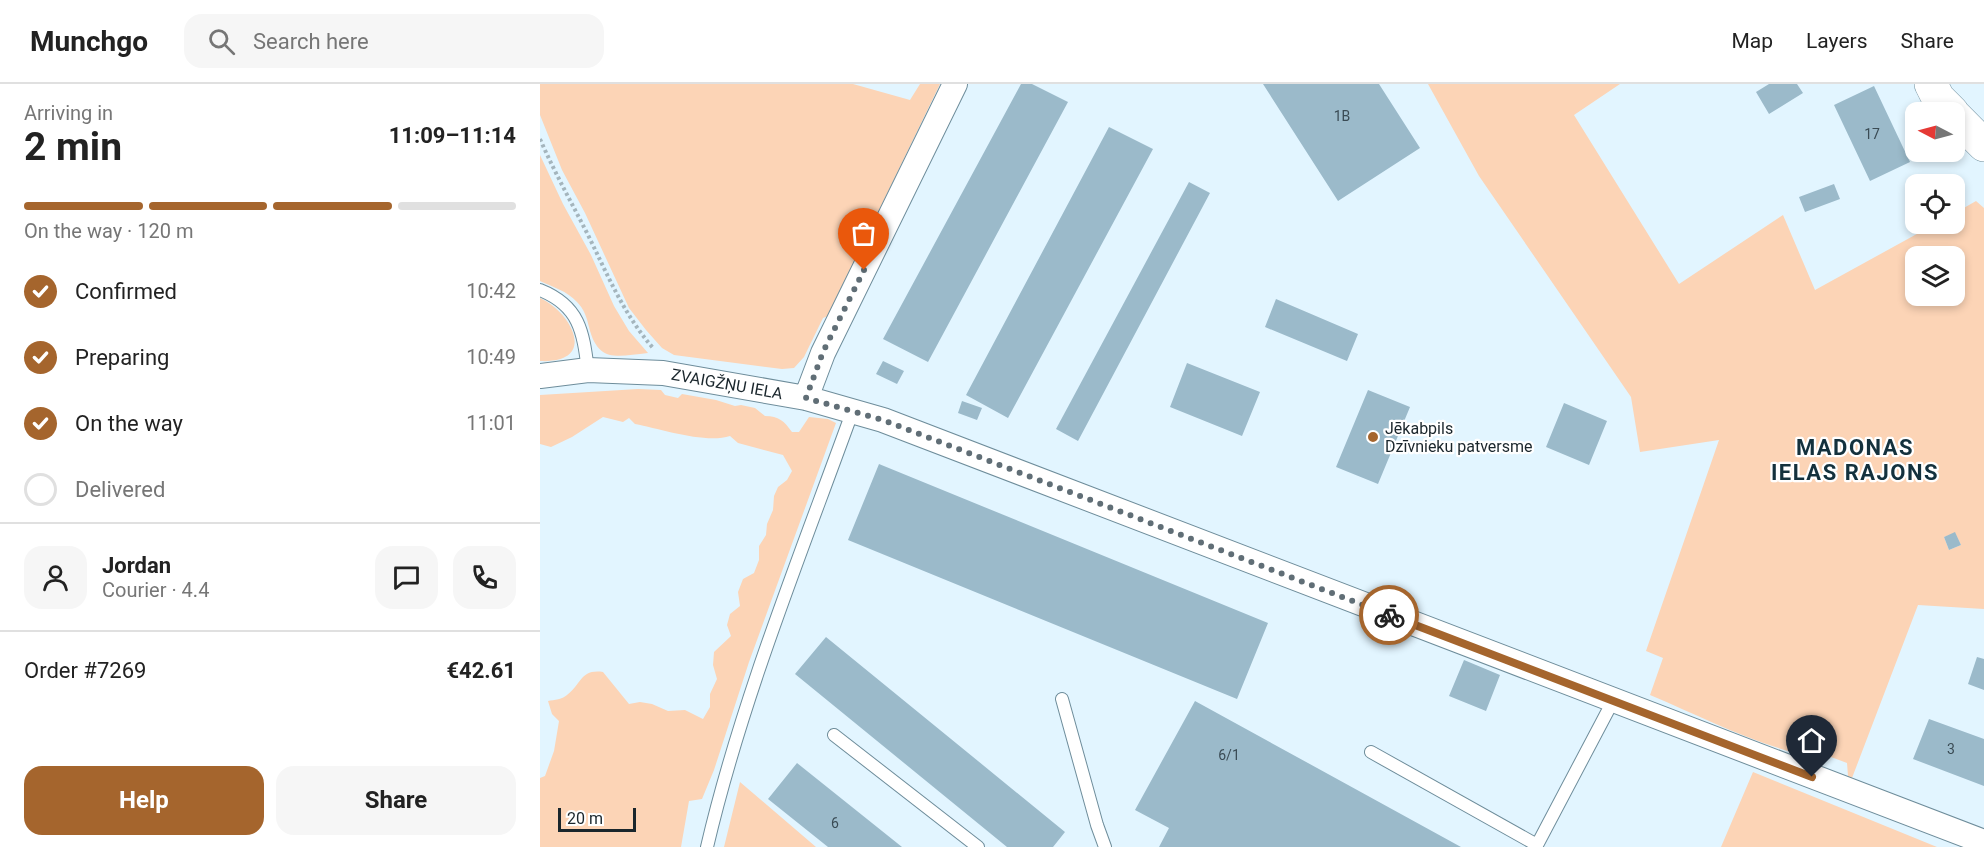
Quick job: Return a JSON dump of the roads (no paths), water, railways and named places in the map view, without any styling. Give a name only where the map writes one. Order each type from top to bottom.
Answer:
[{"type":"main road","points":[[1931,84],[1942,102]]},
{"type":"main road","points":[[1965,126],[1984,145]]},
{"type":"street","points":[[806,398],[823,352],[955,84]]},
{"type":"street","name":"ZVAIGŽŅU IELA","points":[[540,376],[588,370],[663,373],[806,398],[853,410],[1984,842]]},
{"type":"lane","points":[[540,290],[555,296],[569,308],[578,324],[585,347],[588,370]]},
{"type":"lane","points":[[707,847],[719,798],[749,699],[853,410]]},
{"type":"lane","points":[[1062,699],[1097,825],[1106,847]]},
{"type":"lane","points":[[1371,752],[1536,846],[1613,701]]},
{"type":"lane","points":[[834,735],[978,847]]},
{"type":"place","name":"Jēkabpils Dzīvnieku patversme","points":[[1373,437]]},
{"type":"district","name":"MADONAS IELAS RAJONS","points":[[1855,460]]}]
